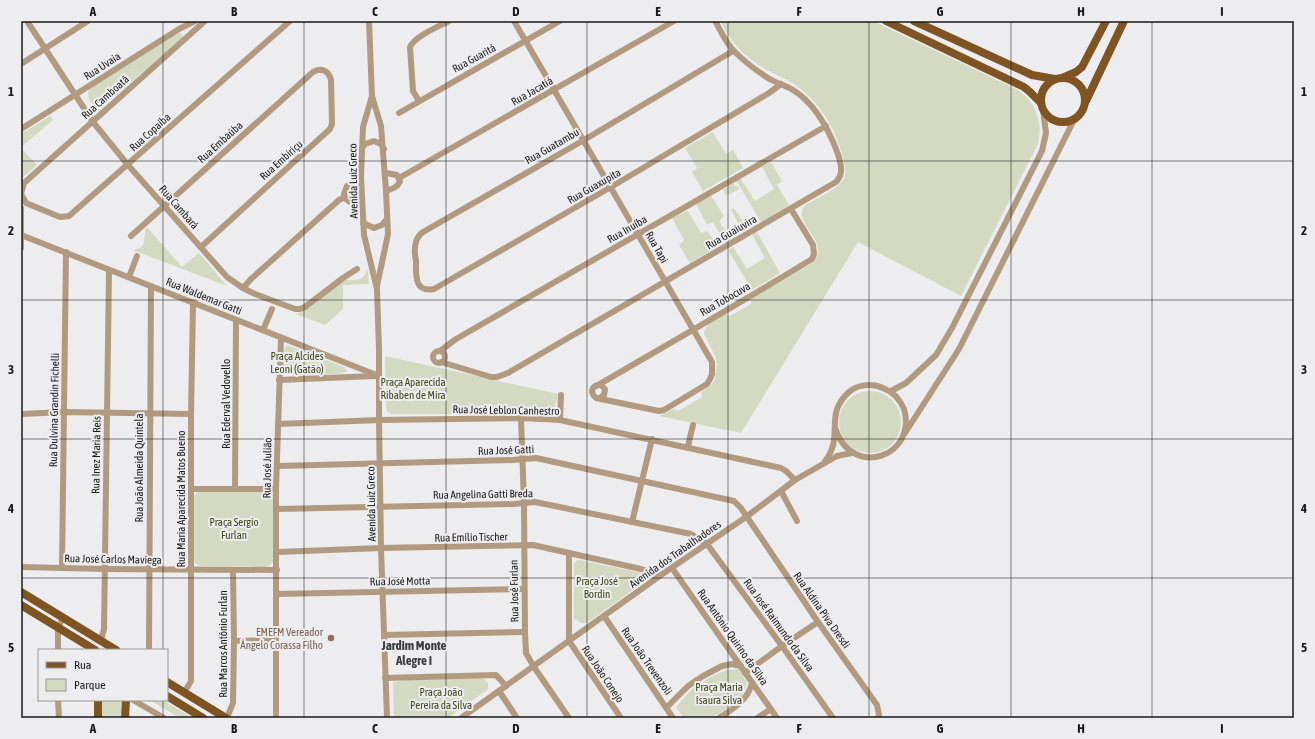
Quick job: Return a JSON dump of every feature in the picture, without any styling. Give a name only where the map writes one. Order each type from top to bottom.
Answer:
[{"type":"main road","points":[[886,21],[1024,87],[1042,106],[1047,116],[1053,121],[1060,123],[1068,123],[1074,120],[1084,109],[1124,21]]},
{"type":"main road","points":[[914,21],[1032,75],[1070,79],[1082,87],[1086,102]]},
{"type":"main road","points":[[1042,106],[1041,95],[1044,88],[1049,83],[1076,72],[1082,67],[1106,21]]},
{"type":"main road","points":[[21,592],[114,649]]},
{"type":"main road","points":[[21,605],[93,649]]},
{"type":"main road","points":[[99,649],[101,640]]},
{"type":"main road","points":[[168,683],[227,718]]},
{"type":"main road","points":[[168,697],[203,718]]},
{"type":"main road","points":[[98,701],[98,718]]},
{"type":"main road","points":[[125,718],[126,701]]},
{"type":"street","name":"Rua Cambará","points":[[27,21],[93,122],[128,165],[165,205],[227,277],[243,288],[295,309],[300,309],[358,269]]},
{"type":"street","points":[[21,64],[88,21]]},
{"type":"street","name":"Rua Uvaia","points":[[21,130],[179,29],[195,21]]},
{"type":"street","name":"Rua Camboatã","points":[[21,190],[24,183],[205,21]]},
{"type":"street","name":"Rua Copaíba","points":[[21,190],[21,194],[26,203],[60,217],[65,217],[73,213],[290,21]]},
{"type":"street","name":"Avenida Luiz Greco","points":[[370,21],[372,96],[382,126],[386,173],[388,234],[377,289]]},
{"type":"street","points":[[419,101],[413,91],[410,47],[416,39],[449,21]]},
{"type":"street","name":"Rua Tapi","points":[[514,21],[712,362],[712,374],[707,384],[664,410],[659,411],[600,398]]},
{"type":"street","name":"Rua Guaritá","points":[[398,113],[560,21]]},
{"type":"street","name":"Rua Jacatiá","points":[[386,191],[398,185],[400,178],[674,21]]},
{"type":"street","name":"Rua Guaiuvira","points":[[441,362],[491,377],[502,376],[666,282],[840,179],[842,170],[826,126],[804,99],[794,90],[769,79],[733,51],[715,21]]},
{"type":"street","points":[[179,29],[187,38]]},
{"type":"street","name":"Rua Guatambu","points":[[416,279],[415,244],[418,237],[423,232],[584,140],[733,51]]},
{"type":"street","name":"Rua Embaúba","points":[[131,236],[313,72],[319,70],[326,71]]},
{"type":"street","name":"Rua Embiriçu","points":[[201,247],[330,129],[332,124],[331,80],[326,71]]},
{"type":"street","name":"Rua Guaxupita","points":[[416,279],[423,289],[434,289],[611,187],[769,93],[781,84]]},
{"type":"street","name":"Avenida Luiz Greco","points":[[372,96],[363,127],[361,177],[364,235],[377,289],[382,592],[387,718]]},
{"type":"street","points":[[891,392],[906,383],[936,355],[952,328],[1042,150],[1046,133],[1042,106]]},
{"type":"street","points":[[904,433],[906,418],[902,403],[891,392],[878,386],[864,385],[851,391],[840,401],[835,414],[835,428],[838,438],[852,453],[866,457],[878,457],[890,452],[899,444],[904,433],[959,349],[1074,120]]},
{"type":"street","name":"Rua Inuíba","points":[[440,351],[456,339],[826,126]]},
{"type":"street","points":[[362,149],[364,144],[374,141],[381,144],[384,149]]},
{"type":"street","points":[[386,173],[395,174],[400,178]]},
{"type":"street","points":[[345,197],[346,188],[361,177]]},
{"type":"street","points":[[345,197],[351,202],[362,202]]},
{"type":"street","points":[[243,288],[251,278],[339,200],[345,197]]},
{"type":"street","points":[[21,208],[21,248]]},
{"type":"street","name":"Rua Tobocuva","points":[[598,385],[812,258],[814,254],[813,245],[791,209]]},
{"type":"street","points":[[363,223],[374,228],[382,225],[387,219]]},
{"type":"street","name":"Rua Waldemar Gatti","points":[[21,235],[379,376]]},
{"type":"street","name":"Rua Dulvina Grandin Fichelli","points":[[62,568],[66,252]]},
{"type":"street","points":[[130,277],[137,256]]},
{"type":"street","name":"Rua Inez Maria Reis","points":[[101,640],[104,629],[109,270]]},
{"type":"street","name":"Rua João Almeida Quintela","points":[[149,649],[151,286]]},
{"type":"street","name":"Rua Maria Aparecida Matos Bueno","points":[[184,693],[191,681],[191,414],[193,302]]},
{"type":"street","points":[[263,330],[272,309]]},
{"type":"street","name":"Rua Ederval Vedovello","points":[[235,488],[236,320]]},
{"type":"street","name":"Rua José Julião","points":[[276,718],[276,489],[280,338]]},
{"type":"street","points":[[436,351],[440,351],[445,356],[444,360],[441,362],[438,363],[434,361],[433,358],[436,351]]},
{"type":"street","points":[[341,376],[350,373],[351,369],[349,365]]},
{"type":"street","points":[[279,380],[341,376],[379,376]]},
{"type":"street","points":[[598,385],[601,385],[605,390],[604,395],[600,398],[593,395],[592,392],[592,388],[598,385]]},
{"type":"street","points":[[560,395],[560,420]]},
{"type":"street","points":[[21,414],[64,412],[106,414],[191,414]]},
{"type":"street","name":"Rua José Leblon Canhestro","points":[[278,424],[379,420],[521,418],[560,420],[688,446],[781,468],[796,480]]},
{"type":"street","name":"Rua José Furlan","points":[[521,418],[526,653],[569,718]]},
{"type":"street","points":[[688,446],[693,425]]},
{"type":"street","name":"Avenida dos Trabalhadores","points":[[823,464],[833,450],[835,428]]},
{"type":"street","points":[[632,522],[652,439]]},
{"type":"street","name":"Avenida dos Trabalhadores","points":[[464,717],[796,480],[823,464],[844,454],[852,453]]},
{"type":"street","name":"Rua José Gatti","points":[[277,466],[536,458],[734,501],[741,508],[746,517]]},
{"type":"street","points":[[192,489],[276,489]]},
{"type":"street","points":[[781,491],[797,521]]},
{"type":"street","name":"Rua Angelina Gatti Breda","points":[[277,509],[535,502],[690,534],[707,544]]},
{"type":"street","name":"Rua Aldina Piva Dresdi","points":[[746,517],[877,705],[878,716]]},
{"type":"street","name":"Rua José Raimundo da Silva","points":[[707,544],[833,718]]},
{"type":"street","name":"Rua Emílio Tischer","points":[[277,552],[533,545],[661,575]]},
{"type":"street","points":[[569,553],[570,641]]},
{"type":"street","name":"Rua José Carlos Maviega","points":[[21,567],[276,570]]},
{"type":"street","name":"Rua Antônio Quirino da Silva","points":[[672,568],[777,718]]},
{"type":"street","name":"Rua Marcos Antônio Furlan","points":[[227,718],[233,703],[233,570]]},
{"type":"street","name":"Rua José Motta","points":[[277,594],[524,589]]},
{"type":"street","name":"Rua João Trevenzoli","points":[[604,616],[673,718]]},
{"type":"street","points":[[58,649],[58,628],[63,618]]},
{"type":"street","points":[[745,673],[818,622]]},
{"type":"street","points":[[384,635],[525,632]]},
{"type":"street","points":[[234,641],[276,640]]},
{"type":"street","name":"Rua João Conejo","points":[[570,641],[620,718]]},
{"type":"street","points":[[667,707],[688,686],[703,676],[722,666],[732,664],[741,666]]},
{"type":"street","points":[[386,678],[496,675],[506,686]]},
{"type":"street","points":[[723,717],[737,706],[750,691],[752,683]]},
{"type":"street","points":[[499,691],[517,718]]},
{"type":"street","points":[[58,701],[58,718]]},
{"type":"street","points":[[135,701],[164,718]]},
{"type":"street","points":[[758,718],[770,709]]},
{"type":"green space","points":[[721,21],[873,21],[1018,90],[1025,95],[1034,108],[1040,130],[1037,146],[961,296],[858,242],[741,433],[659,416],[674,409],[678,411],[702,397],[701,392],[714,381],[717,365],[716,358],[704,334],[706,327],[725,314],[730,316],[751,304],[751,299],[811,264],[817,256],[818,249],[816,241],[803,219],[802,212],[805,205],[829,192],[841,183],[845,176],[845,169],[842,154],[834,132],[815,102],[797,86],[762,67],[748,57],[732,40]]},
{"type":"green space","points":[[178,33],[182,34],[182,38],[103,106],[96,106],[89,100],[89,89]]},
{"type":"green space","points":[[50,116],[53,120],[21,147],[21,134]]},
{"type":"green space","points":[[713,132],[726,154],[733,150],[743,168],[703,191],[692,172],[697,168],[685,148]]},
{"type":"green space","points":[[21,148],[37,165],[21,179]]},
{"type":"green space","points":[[771,162],[782,181],[777,185],[789,205],[761,222],[736,180],[740,178],[755,201],[774,189],[762,167]]},
{"type":"green space","points":[[733,183],[739,188],[738,190],[726,196],[723,190]]},
{"type":"green space","points":[[711,196],[724,216],[719,221],[729,236],[733,234],[735,237],[725,243],[713,222],[707,225],[696,204]]},
{"type":"green space","points":[[734,208],[748,229],[743,232],[731,210]]},
{"type":"green space","points":[[688,211],[701,233],[707,231],[718,246],[690,263],[679,245],[684,240],[672,218]]},
{"type":"green space","points":[[147,227],[182,267],[199,253],[227,286],[133,250],[142,247],[145,230]]},
{"type":"green space","points":[[757,232],[780,273],[752,290],[728,250],[733,247],[747,269],[765,258],[752,234]]},
{"type":"green space","points":[[368,269],[369,284],[343,285],[343,309],[325,325],[296,314],[310,308],[341,281],[357,280],[362,278]]},
{"type":"green space","name":"Praça Alcides Leoni (Gatão)","points":[[287,345],[344,367],[347,371],[327,375],[284,374],[282,359]]},
{"type":"green space","name":"Praça Aparecida Ribaben de Mira","points":[[385,356],[558,394],[556,403],[549,413],[545,414],[391,414],[387,411],[386,407]]},
{"type":"green space","points":[[870,391],[882,393],[892,400],[899,410],[901,422],[899,434],[892,444],[882,451],[870,453],[858,451],[848,444],[841,434],[839,422],[841,410],[848,400],[858,393]]},
{"type":"green space","name":"Praça Sergio Furlan","points":[[269,490],[274,494],[273,562],[265,567],[201,566],[196,564],[194,560],[194,496],[199,491]]},
{"type":"green space","name":"Praça José Bordin","points":[[579,560],[642,573],[645,576],[645,581],[587,623],[582,623],[574,619],[574,564]]},
{"type":"green space","name":"Praça Maria Isaura Silva","points":[[739,669],[747,683],[740,701],[711,718],[684,718],[676,707],[691,690],[709,678],[726,670]]},
{"type":"green space","name":"Praça João Pereira da Silva","points":[[483,678],[488,683],[488,689],[448,718],[394,718],[393,682],[410,680]]},
{"type":"green space","points":[[102,701],[122,701],[121,718],[102,718]]},
{"type":"green space","points":[[152,701],[164,701],[193,718],[180,718]]},
{"type":"place","name":"EMEFM Vereador Ângelo Corassa Filho","points":[[331,638]]},
{"type":"district","name":"Jardim Monte Alegre I","points":[[414,652]]}]
